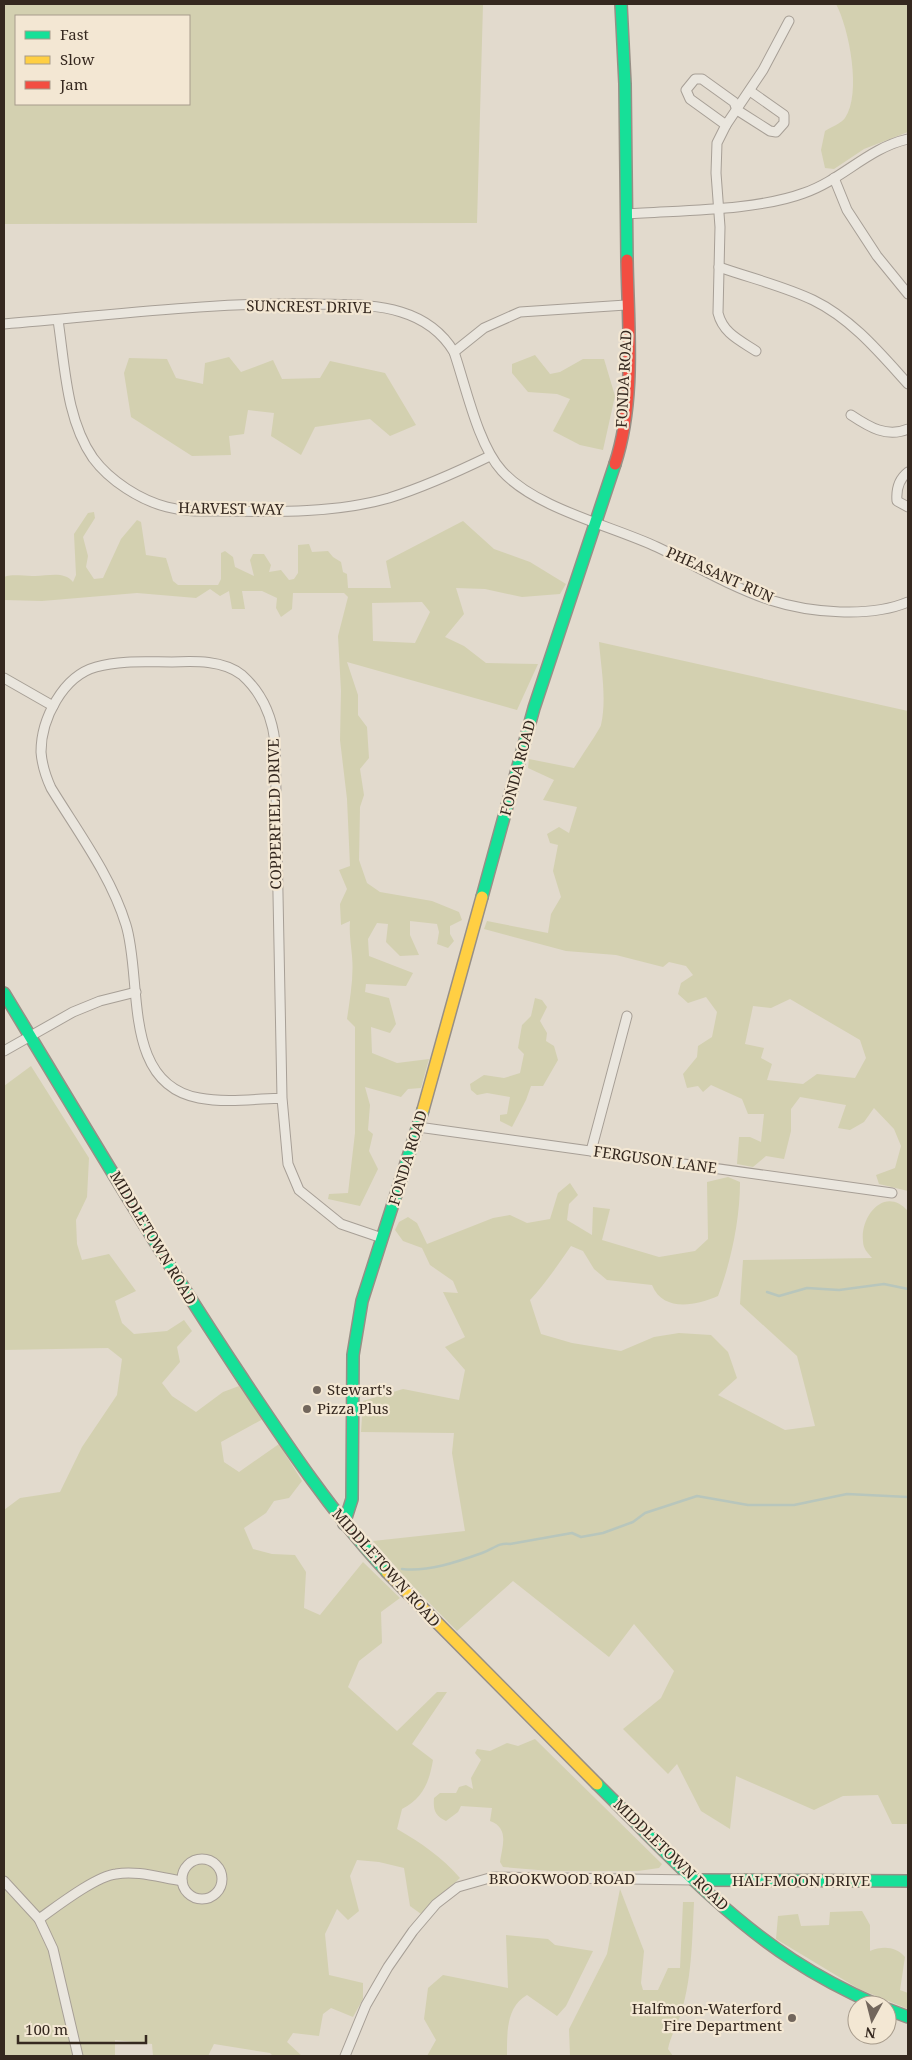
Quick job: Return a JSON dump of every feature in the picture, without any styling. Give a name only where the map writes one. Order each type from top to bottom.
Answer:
[{"type":"street","name":"FONDA ROAD","points":[[344,1524],[352,1498],[351,1408],[356,1330],[366,1287],[418,1127],[534,708],[617,457],[626,415],[628,361],[626,305],[627,214],[621,4]]},
{"type":"street","points":[[756,351],[728,332],[721,324],[718,313],[717,143],[726,125],[750,91],[789,21]]},
{"type":"street","points":[[726,125],[690,99],[686,90],[695,79],[702,79],[734,102],[737,110],[770,131],[776,132],[784,123],[784,114],[750,91]]},
{"type":"street","points":[[627,214],[718,208],[783,199],[804,193],[834,178],[879,149],[908,139]]},
{"type":"street","points":[[834,178],[847,210],[878,256],[908,294]]},
{"type":"street","points":[[719,267],[791,292],[826,308],[854,328],[908,384]]},
{"type":"street","name":"SUNCREST DRIVE","points":[[4,324],[166,308],[283,304],[349,305],[389,309],[416,318],[438,331],[454,352],[490,456],[502,472],[523,488],[557,506],[595,521]]},
{"type":"street","points":[[454,352],[484,328],[520,312],[626,305]]},
{"type":"street","name":"HARVEST WAY","points":[[58,320],[73,413],[78,431],[94,458],[113,477],[134,494],[166,507],[183,511],[255,512],[356,505],[388,498],[418,488],[490,456]]},
{"type":"street","points":[[851,415],[870,428],[882,432],[894,433],[908,429]]},
{"type":"street","points":[[908,472],[900,480],[896,494],[897,501],[908,507]]},
{"type":"street","name":"PHEASANT RUN","points":[[595,521],[656,547],[725,581],[771,600],[801,607],[850,612],[884,609],[908,602]]},
{"type":"street","name":"COPPERFIELD DRIVE","points":[[282,1098],[200,1098],[188,1096],[167,1083],[159,1074],[144,1046],[131,946],[126,925],[115,897],[45,774],[41,752],[45,725],[53,706],[75,678],[94,667],[149,662],[203,661],[230,668],[242,675],[262,700],[272,724],[275,742],[282,1098],[288,1164],[299,1190],[341,1224],[382,1238]]},
{"type":"street","points":[[4,678],[53,706]]},
{"type":"street","points":[[4,1051],[73,1012],[100,1000],[136,992]]},
{"type":"street","name":"MIDDLETOWN ROAD","points":[[4,993],[202,1318],[274,1428],[344,1524],[366,1550],[422,1610],[694,1880],[752,1930],[792,1960],[856,1995]]},
{"type":"street","points":[[591,1151],[627,1016]]},
{"type":"street","name":"FERGUSON LANE","points":[[418,1127],[892,1193]]},
{"type":"street","points":[[198,1860],[214,1863],[222,1876],[218,1892],[205,1900],[190,1896],[183,1888],[182,1881],[185,1868],[198,1860]]},
{"type":"street","points":[[39,1919],[98,1880],[115,1874],[137,1874],[182,1881]]},
{"type":"street","name":"BROOKWOOD ROAD","points":[[345,2056],[366,2005],[388,1967],[413,1931],[430,1911],[458,1887],[493,1877],[694,1880]]},
{"type":"street","name":"HALFMOON DRIVE","points":[[694,1880],[908,1881]]},
{"type":"street","points":[[4,1881],[39,1919],[53,1949],[78,2056]]},
{"type":"shaded area","points":[[4,4],[483,4],[477,223],[4,224]]},
{"type":"shaded area","points":[[836,4],[908,4],[908,132],[864,149],[834,169],[825,168],[821,150],[825,131],[844,120],[850,107],[853,93],[852,61],[849,44]]},
{"type":"shaded area","points":[[535,355],[550,374],[560,372],[583,359],[604,359],[615,396],[603,450],[580,445],[553,431],[570,399],[557,394],[528,392],[512,373],[512,364]]},
{"type":"shaded area","points":[[229,357],[241,372],[273,360],[282,379],[320,378],[330,361],[385,373],[416,425],[390,436],[370,419],[315,427],[301,455],[271,436],[274,413],[248,410],[244,434],[229,436],[231,455],[192,456],[131,417],[124,373],[129,358],[167,359],[176,378],[203,384],[205,363]]},
{"type":"shaded area","points":[[94,512],[95,518],[83,537],[88,556],[86,567],[94,579],[103,578],[121,539],[137,520],[141,522],[146,555],[166,558],[173,581],[178,585],[218,585],[221,579],[221,553],[225,551],[233,557],[235,567],[254,576],[250,560],[253,554],[264,554],[271,565],[269,572],[281,570],[289,580],[294,579],[298,573],[298,545],[309,544],[312,552],[328,551],[341,562],[343,572],[347,574],[348,588],[391,588],[386,561],[463,521],[494,549],[530,562],[566,584],[560,594],[522,597],[485,589],[456,588],[464,614],[445,637],[464,646],[486,663],[538,664],[517,710],[347,662],[358,695],[358,715],[367,727],[369,758],[360,769],[364,795],[360,807],[359,860],[367,883],[380,892],[432,901],[459,912],[462,920],[450,926],[450,934],[454,941],[448,948],[437,944],[439,932],[437,924],[410,921],[410,935],[419,955],[400,956],[386,942],[388,924],[377,923],[368,939],[369,956],[413,973],[406,986],[366,984],[365,992],[389,998],[396,1024],[390,1033],[371,1027],[372,1053],[397,1063],[429,1059],[421,1088],[408,1089],[401,1097],[365,1087],[370,1105],[368,1130],[373,1134],[369,1151],[378,1169],[360,1206],[328,1199],[329,1194],[348,1193],[355,1133],[355,1027],[347,1019],[352,972],[350,921],[341,925],[340,904],[347,889],[339,870],[350,866],[347,799],[340,740],[341,691],[338,636],[348,597],[344,593],[293,593],[292,609],[281,617],[276,608],[277,598],[262,591],[242,591],[245,609],[232,609],[229,591],[220,596],[210,589],[196,598],[137,593],[42,601],[4,600],[4,577],[7,576],[59,575],[69,578],[73,582],[76,575],[74,534],[88,513]],"holes":[[[422,602],[430,612],[415,643],[373,641],[372,603]]]},
{"type":"shaded area","points":[[599,642],[908,711],[908,1191],[879,1184],[876,1175],[895,1168],[901,1146],[894,1129],[874,1108],[864,1122],[850,1130],[838,1128],[846,1105],[800,1097],[791,1109],[791,1131],[784,1159],[766,1156],[753,1167],[737,1164],[739,1137],[750,1137],[761,1142],[764,1114],[748,1114],[742,1099],[711,1085],[703,1092],[698,1086],[687,1088],[683,1074],[697,1057],[698,1046],[712,1037],[717,1012],[706,997],[688,1003],[678,994],[681,983],[693,975],[686,966],[669,962],[663,967],[616,955],[566,951],[484,929],[487,921],[548,933],[551,914],[561,897],[553,871],[558,845],[550,843],[547,834],[559,827],[569,833],[577,807],[543,800],[554,780],[528,768],[529,759],[574,768],[601,725],[604,694]],"holes":[[[790,999],[860,1040],[866,1058],[855,1078],[817,1074],[803,1084],[767,1080],[772,1064],[761,1058],[764,1048],[745,1044],[753,1006],[771,1008]]]},
{"type":"shaded area","points":[[535,998],[542,1000],[547,1007],[540,1021],[547,1033],[546,1041],[554,1046],[558,1060],[543,1086],[531,1086],[512,1127],[500,1121],[500,1115],[507,1114],[510,1097],[487,1093],[477,1095],[471,1090],[470,1084],[484,1075],[504,1078],[520,1073],[524,1054],[518,1048],[522,1025],[531,1016]]},
{"type":"shaded area","points":[[31,1066],[89,1158],[87,1197],[76,1220],[77,1244],[82,1260],[109,1254],[136,1291],[115,1301],[122,1323],[134,1334],[167,1331],[184,1320],[192,1331],[177,1347],[180,1362],[162,1383],[172,1396],[196,1412],[223,1392],[239,1386],[263,1419],[221,1442],[224,1462],[239,1472],[279,1444],[302,1481],[289,1498],[274,1501],[266,1513],[244,1528],[253,1549],[272,1554],[295,1555],[306,1572],[304,1608],[320,1615],[363,1562],[400,1598],[381,1612],[382,1643],[359,1661],[348,1687],[397,1731],[437,1692],[447,1692],[412,1744],[433,1760],[424,1789],[415,1800],[402,1809],[397,1829],[431,1851],[460,1878],[421,1914],[410,1906],[404,1868],[379,1862],[357,1860],[350,1876],[359,1911],[348,1920],[337,1909],[325,1934],[329,1975],[363,1983],[363,1999],[353,2017],[331,2008],[323,2014],[319,2036],[293,2033],[287,2042],[302,2056],[273,2056],[270,2053],[214,2044],[208,2056],[153,2056],[152,2044],[115,2040],[115,2056],[4,2056],[4,1510],[20,1498],[60,1492],[82,1447],[117,1395],[122,1359],[108,1348],[4,1350],[4,1086]]},
{"type":"shaded area","points":[[728,1177],[740,1182],[740,1196],[731,1255],[718,1296],[690,1304],[672,1303],[664,1300],[657,1294],[652,1285],[607,1280],[594,1269],[583,1251],[571,1246],[530,1300],[541,1334],[572,1343],[621,1351],[654,1337],[679,1333],[711,1335],[728,1352],[737,1378],[718,1395],[785,1430],[815,1426],[797,1356],[740,1304],[743,1260],[872,1258],[863,1244],[863,1231],[870,1214],[883,1202],[891,1201],[908,1211],[908,1824],[892,1824],[878,1795],[843,1796],[814,1810],[736,1776],[730,1829],[701,1811],[677,1764],[668,1774],[623,1729],[661,1698],[674,1671],[634,1624],[609,1657],[513,1581],[457,1631],[410,1583],[373,1541],[465,1531],[452,1453],[454,1433],[361,1432],[363,1401],[403,1389],[459,1400],[465,1370],[445,1347],[465,1337],[443,1292],[458,1293],[453,1281],[430,1265],[422,1248],[403,1241],[395,1230],[399,1222],[408,1217],[417,1223],[427,1244],[493,1218],[510,1215],[527,1223],[550,1219],[558,1193],[570,1183],[578,1195],[569,1204],[567,1220],[592,1235],[593,1207],[610,1209],[602,1240],[659,1257],[695,1251],[708,1239],[707,1182]]},
{"type":"shaded area","points":[[535,1739],[662,1864],[659,1868],[638,1871],[550,1871],[503,1867],[500,1862],[503,1838],[500,1828],[490,1821],[492,1808],[461,1806],[458,1812],[446,1821],[437,1815],[434,1809],[434,1798],[440,1793],[456,1793],[459,1787],[466,1785],[473,1789],[471,1778],[481,1760],[475,1753],[477,1749],[490,1751],[507,1743],[518,1746]]},
{"type":"shaded area","points":[[620,1889],[644,1951],[641,1983],[643,1990],[658,1990],[668,1968],[680,1968],[683,1902],[694,1902],[691,1962],[687,1991],[668,2049],[673,2056],[570,2056],[569,2029],[607,1954]]},
{"type":"shaded area","points":[[862,1911],[870,1925],[870,1951],[879,1948],[889,1948],[901,1953],[905,1957],[900,1990],[908,1993],[908,2009],[897,2005],[897,1995],[874,1995],[859,1989],[776,1939],[778,1916],[798,1914],[801,1926],[829,1925],[830,1912]]},
{"type":"shaded area","points":[[506,1935],[548,1939],[555,1945],[593,1951],[566,2006],[557,2016],[527,1995],[520,2000],[515,2006],[509,2021],[507,2056],[427,2056],[436,2040],[424,2019],[428,1988],[443,1975],[508,1988]]},
{"type":"waterway","points":[[767,1292],[779,1296],[807,1288],[839,1290],[884,1284],[908,1289]]},
{"type":"waterway","points":[[402,1569],[422,1569],[463,1560],[503,1544],[572,1533],[581,1537],[603,1533],[633,1522],[645,1513],[697,1496],[748,1505],[794,1505],[847,1494],[908,1497]]},
{"type":"traffic: fast","points":[[621,4],[625,84],[627,260]]},
{"type":"traffic: fast","points":[[482,897],[534,708],[615,464]]},
{"type":"traffic: fast","points":[[4,993],[151,1236],[243,1379],[293,1454],[347,1526],[387,1572]]},
{"type":"traffic: fast","points":[[344,1524],[352,1499],[353,1355],[362,1301],[423,1110]]},
{"type":"traffic: fast","points":[[597,1784],[690,1877],[740,1921],[803,1966],[855,1995]]},
{"type":"traffic: fast","points":[[694,1880],[908,1881]]},
{"type":"traffic: fast","points":[[897,2013],[908,2017]]},
{"type":"traffic: slow","points":[[423,1110],[482,897]]},
{"type":"traffic: slow","points":[[387,1572],[597,1784]]},
{"type":"traffic: jam","points":[[615,464],[622,440],[628,389],[627,260]]},
{"type":"place","name":"Stewart's","points":[[317,1390]]},
{"type":"place","name":"Pizza Plus","points":[[307,1409]]},
{"type":"place","name":"Halfmoon-Waterford Fire Department","points":[[792,2018]]}]
